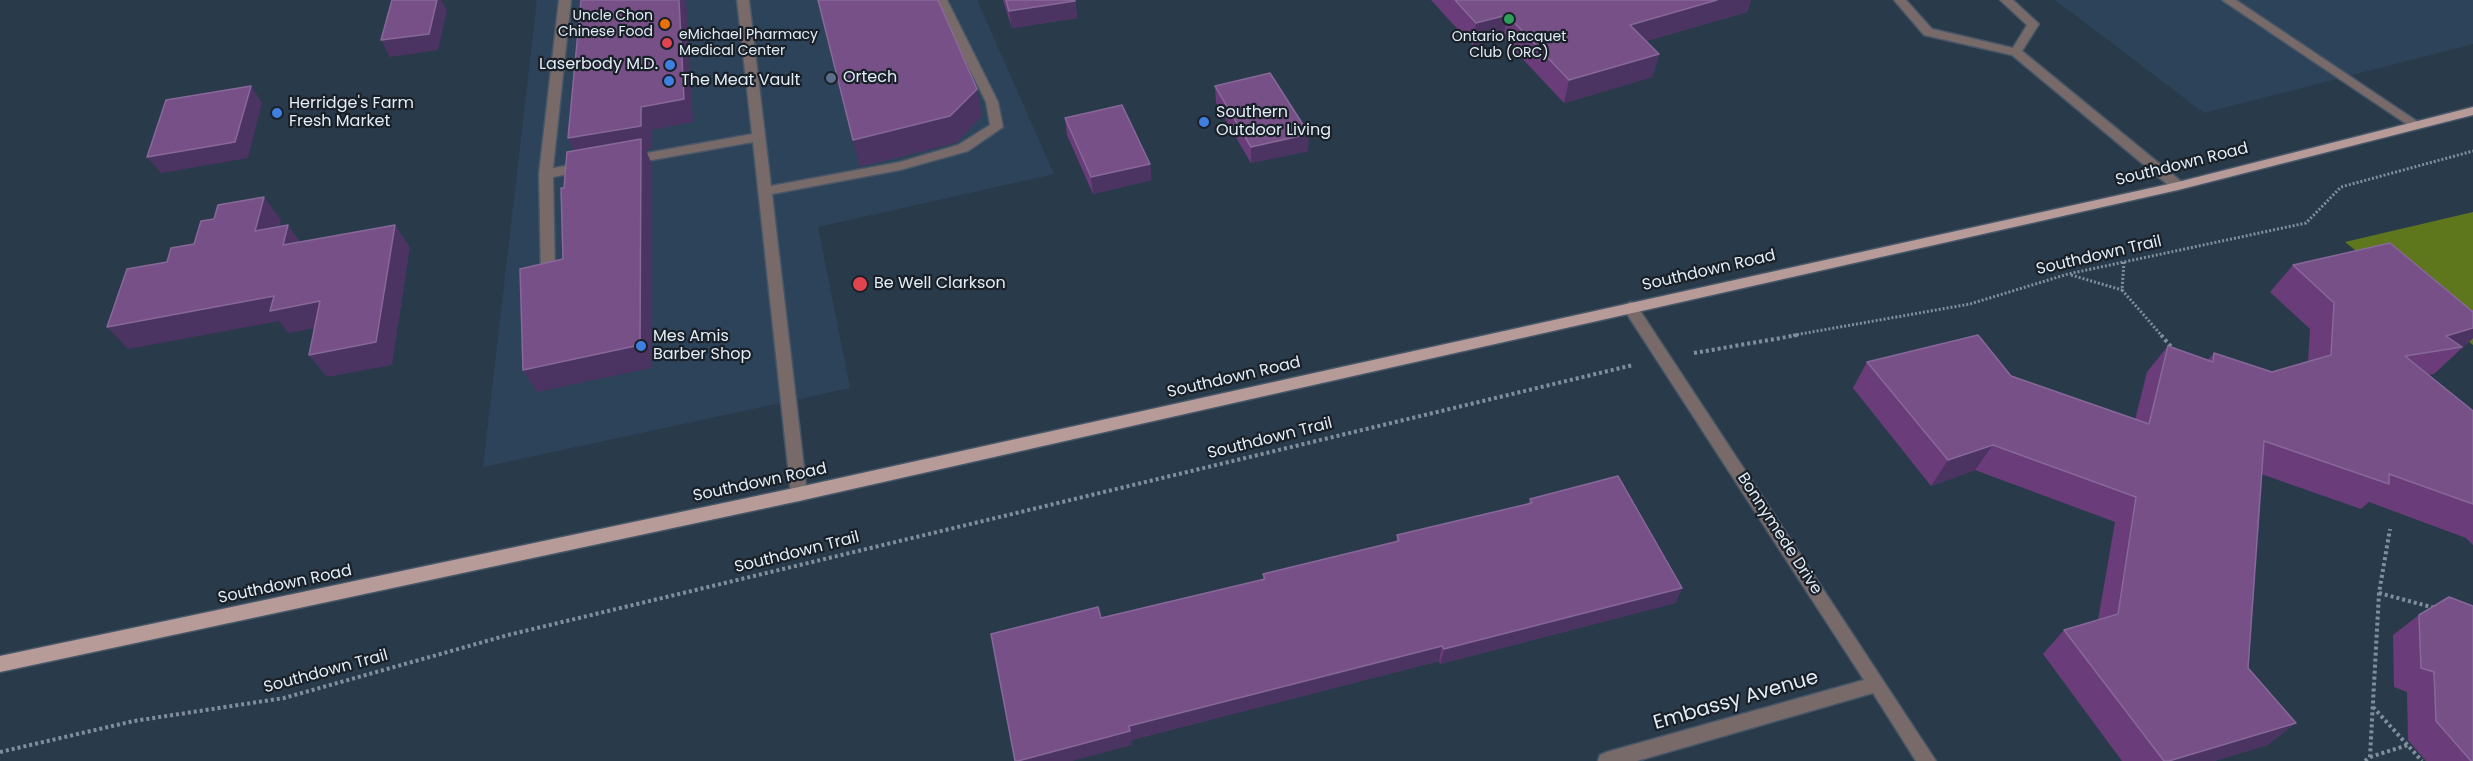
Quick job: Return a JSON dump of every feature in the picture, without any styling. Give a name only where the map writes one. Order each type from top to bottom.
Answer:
[{"type":"main road","name":"Southdown Road","points":[[0,664],[799,494],[2178,186],[2473,111]]},
{"type":"street","points":[[548,275],[546,174],[565,0]]},
{"type":"street","points":[[743,0],[799,494]]},
{"type":"street","points":[[766,191],[900,166],[963,148],[996,127],[992,102],[941,0]]},
{"type":"street","points":[[1900,0],[1928,32],[2016,52],[2178,186]]},
{"type":"street","points":[[2006,0],[2033,24],[2016,52]]},
{"type":"street","points":[[2228,0],[2415,124]]},
{"type":"street","points":[[546,174],[760,137]]},
{"type":"street","name":"Bonnymede Drive","points":[[1630,307],[1927,761]]},
{"type":"street","name":"Embassy Avenue","points":[[1607,761],[1877,684]]},
{"type":"path","name":"Southdown Trail","points":[[1715,349],[1970,304],[2068,274],[2306,223],[2341,187],[2473,151]]},
{"type":"path","points":[[2122,290],[2124,262]]},
{"type":"path","points":[[2068,274],[2122,290],[2176,352]]},
{"type":"path","name":"Southdown Trail","points":[[0,752],[134,721],[284,698],[508,635],[1599,372]]},
{"type":"path","points":[[2370,757],[2379,593],[2390,529]]},
{"type":"path","points":[[2379,593],[2442,610]]},
{"type":"path","points":[[2372,706],[2422,761]]},
{"type":"path","points":[[2365,761],[2370,757],[2408,745]]},
{"type":"shaded area","points":[[537,0],[977,0],[1054,174],[818,227],[850,388],[483,467]]},
{"type":"shaded area","points":[[2055,0],[2473,0],[2473,44],[2204,113]]},
{"type":"green space","points":[[2473,212],[2473,345],[2345,242]]},
{"type":"building","points":[[392,0],[437,0],[429,34],[381,40]]},
{"type":"building","points":[[581,0],[679,0],[684,99],[641,107],[641,126],[568,138]]},
{"type":"building","points":[[818,0],[938,0],[977,89],[950,116],[853,140]]},
{"type":"building","points":[[1006,0],[1075,0],[1075,1],[1009,11]]},
{"type":"building","points":[[1455,0],[1717,0],[1630,25],[1659,54],[1569,80],[1507,15],[1476,23]]},
{"type":"building","points":[[1270,73],[1309,134],[1251,147],[1215,86]]},
{"type":"building","points":[[251,86],[235,142],[147,157],[166,100]]},
{"type":"building","points":[[1122,105],[1150,164],[1091,177],[1065,118]]},
{"type":"building","points":[[641,139],[640,345],[523,370],[520,269],[563,259],[561,188],[564,188],[567,152]]},
{"type":"building","points":[[264,197],[255,231],[288,225],[283,245],[395,225],[376,342],[309,355],[320,301],[270,311],[274,296],[107,327],[127,269],[167,262],[171,248],[194,244],[201,221],[214,219],[218,205]]},
{"type":"building","points":[[2390,243],[2473,312],[2473,328],[2446,336],[2462,347],[2405,356],[2473,411],[2473,504],[2389,474],[2389,484],[2264,441],[2248,668],[2296,723],[2164,761],[2064,630],[2118,614],[2136,497],[1993,445],[1948,460],[1867,362],[1978,335],[2011,376],[2149,424],[2168,346],[2213,362],[2214,353],[2272,372],[2331,355],[2334,303],[2293,265]]},
{"type":"building","points":[[1618,476],[1682,588],[1444,649],[1442,646],[1129,726],[1130,731],[1015,761],[991,634],[1098,607],[1101,618],[1265,579],[1263,574],[1399,541],[1397,535],[1532,503],[1530,499]]},
{"type":"building","points":[[2449,597],[2473,606],[2473,761],[2436,721],[2434,672],[2421,668],[2419,615]]},
{"type":"place","name":"Ontario Racquet Club (ORC)","points":[[1509,19]]},
{"type":"place","name":"Uncle Chon Chinese Food","points":[[665,24]]},
{"type":"place","name":"eMichael Pharmacy Medical Center","points":[[667,43]]},
{"type":"place","name":"Laserbody M.D.","points":[[670,65]]},
{"type":"place","name":"Ortech","points":[[831,78]]},
{"type":"place","name":"The Meat Vault","points":[[669,81]]},
{"type":"place","name":"Herridge's Farm Fresh Market","points":[[277,113]]},
{"type":"place","name":"Southern Outdoor Living","points":[[1204,122]]},
{"type":"place","name":"Be Well Clarkson","points":[[860,284]]},
{"type":"place","name":"Mes Amis Barber Shop","points":[[641,346]]}]
